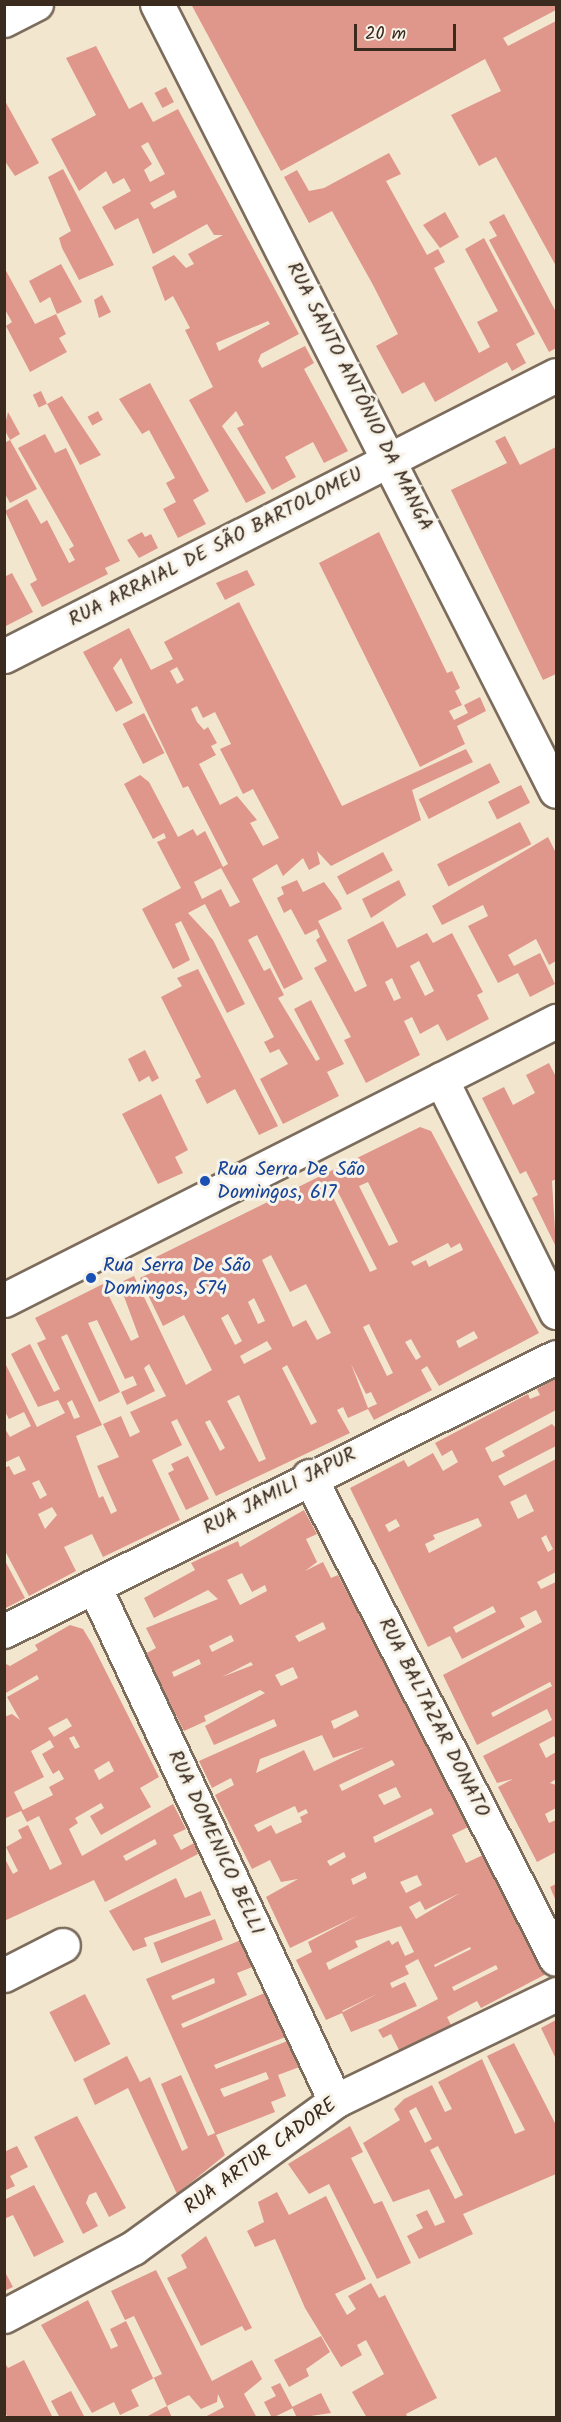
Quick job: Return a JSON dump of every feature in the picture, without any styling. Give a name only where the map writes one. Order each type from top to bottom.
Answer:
[{"type":"street","points":[[4,20],[36,4]]},
{"type":"street","name":"RUA SANTO ANTÔNIO DA MANGA","points":[[157,4],[392,458],[556,791]]},
{"type":"street","name":"RUA ARRAIAL DE SÃO BARTOLOMEU","points":[[4,656],[556,375]]},
{"type":"street","points":[[4,1300],[556,1021]]},
{"type":"street","points":[[441,1079],[556,1312]]},
{"type":"street","name":"RUA JAMILI JAPUR","points":[[4,1631],[309,1476],[556,1357]]},
{"type":"street","name":"RUA BALTAZAR DONATO","points":[[309,1476],[556,1959]]},
{"type":"street","name":"RUA DOMENICO BELLI","points":[[94,1586],[335,2101]]},
{"type":"street","points":[[4,1975],[63,1945]]},
{"type":"street","name":"RUA ARTUR CADORE","points":[[4,2316],[133,2248],[335,2101],[556,1994]]},
{"type":"building","points":[[191,4],[556,4],[556,10],[503,38],[508,46],[556,21],[556,266],[496,157],[479,166],[451,115],[501,91],[485,59],[281,171]]},
{"type":"building","points":[[96,46],[129,109],[142,102],[153,122],[178,109],[299,334],[261,354],[258,361],[262,368],[305,346],[314,363],[304,369],[348,451],[324,463],[313,442],[285,457],[296,477],[272,490],[237,428],[244,425],[236,411],[222,426],[266,493],[246,503],[189,400],[213,387],[185,330],[190,328],[173,296],[165,301],[152,267],[174,255],[186,268],[194,264],[188,254],[223,235],[214,235],[207,224],[153,254],[138,218],[115,230],[102,207],[131,191],[124,178],[113,184],[106,171],[79,191],[51,139],[96,115],[66,58]],"holes":[[[148,142],[165,174],[150,182],[144,170],[152,164],[141,146]],[[174,190],[177,197],[154,209],[150,203]],[[268,321],[270,324],[219,351],[216,343]]]},
{"type":"building","points":[[166,87],[174,102],[163,108],[155,93]]},
{"type":"building","points":[[4,99],[39,163],[15,176],[4,160]]},
{"type":"building","points":[[389,153],[401,174],[386,181],[427,255],[438,249],[445,262],[434,268],[479,353],[490,347],[477,322],[498,311],[465,249],[484,238],[535,334],[516,344],[526,363],[512,371],[507,362],[435,402],[424,382],[402,394],[376,346],[398,334],[373,285],[332,211],[309,223],[284,177],[297,170],[309,191],[324,188]]},
{"type":"building","points":[[63,169],[114,265],[79,280],[62,248],[59,238],[71,231],[48,177]]},
{"type":"building","points":[[445,212],[459,237],[440,248],[423,225]]},
{"type":"building","points":[[504,214],[556,312],[556,348],[549,352],[489,240],[497,236],[489,222]]},
{"type":"building","points":[[61,264],[82,302],[57,314],[50,297],[40,303],[29,281]]},
{"type":"building","points":[[4,267],[35,324],[56,314],[66,334],[59,338],[67,352],[30,372],[6,326],[12,322],[4,308]]},
{"type":"building","points":[[102,295],[111,312],[99,318],[94,300]]},
{"type":"building","points":[[150,383],[209,491],[193,500],[206,524],[178,538],[163,509],[176,502],[166,483],[175,478],[149,430],[142,434],[119,399]]},
{"type":"building","points":[[41,391],[47,404],[39,407],[33,395]]},
{"type":"building","points":[[62,396],[101,455],[80,465],[47,404]]},
{"type":"building","points":[[98,411],[103,420],[92,426],[88,417]]},
{"type":"building","points":[[8,412],[20,434],[10,440],[4,429]]},
{"type":"building","points":[[45,434],[55,453],[66,448],[120,561],[105,568],[108,574],[42,607],[30,584],[37,580],[5,511],[27,499],[41,524],[47,520],[69,563],[75,560],[69,549],[74,546],[18,448]]},
{"type":"building","points":[[505,436],[520,465],[556,447],[556,674],[543,680],[451,490],[507,463],[495,441]]},
{"type":"building","points":[[10,440],[37,489],[10,503],[4,492],[4,443]]},
{"type":"building","points":[[142,532],[145,537],[151,534],[158,548],[139,558],[127,540]]},
{"type":"building","points":[[379,532],[447,673],[452,671],[460,688],[455,691],[462,705],[449,711],[454,720],[468,713],[464,705],[480,697],[486,711],[457,726],[465,744],[420,767],[319,563]]},
{"type":"building","points":[[247,570],[255,585],[225,600],[216,583]]},
{"type":"building","points":[[12,573],[33,612],[4,627],[4,577]]},
{"type":"building","points":[[239,602],[342,806],[466,749],[473,762],[412,790],[421,820],[331,866],[317,851],[320,864],[309,870],[303,858],[283,876],[277,864],[252,879],[303,979],[284,989],[257,935],[248,940],[264,971],[270,968],[284,995],[278,998],[316,1061],[320,1059],[294,1009],[311,1000],[344,1064],[327,1072],[339,1096],[283,1124],[260,1079],[288,1064],[279,1049],[270,1053],[264,1042],[274,1037],[205,904],[188,913],[213,940],[245,1004],[227,1013],[181,921],[175,924],[190,960],[173,969],[142,909],[181,888],[157,842],[166,838],[164,833],[153,839],[124,784],[140,775],[149,782],[178,837],[193,829],[197,836],[205,831],[223,867],[228,864],[188,786],[183,788],[121,658],[113,668],[133,703],[116,712],[83,652],[129,628],[151,670],[173,659],[164,642]],"holes":[[[177,667],[184,680],[177,684],[170,671]],[[197,706],[203,718],[215,712],[231,744],[220,749],[243,794],[253,789],[279,838],[263,846],[250,823],[257,820],[237,796],[220,805],[199,764],[216,755],[211,746],[217,743],[208,727],[204,730],[197,722],[191,709]],[[221,868],[240,902],[230,907],[221,889],[202,899],[194,882]]]},
{"type":"building","points":[[144,713],[164,753],[143,764],[123,724]]},
{"type":"building","points":[[490,763],[500,783],[429,819],[419,799]]},
{"type":"building","points":[[521,785],[530,803],[497,820],[488,802]]},
{"type":"building","points":[[520,822],[531,844],[448,886],[437,864]]},
{"type":"building","points":[[548,837],[556,853],[556,961],[549,965],[536,939],[508,955],[514,966],[540,953],[555,984],[530,997],[518,973],[498,983],[468,926],[488,916],[483,905],[442,925],[432,906]]},
{"type":"building","points":[[383,852],[393,871],[347,895],[337,876]]},
{"type":"building","points":[[297,880],[303,892],[324,882],[338,901],[342,909],[318,921],[355,992],[367,986],[347,940],[383,921],[397,948],[427,933],[433,943],[452,933],[483,992],[477,995],[489,1019],[447,1041],[438,1024],[420,1034],[412,1017],[404,1021],[420,1055],[366,1083],[344,1040],[351,1037],[314,968],[327,961],[316,940],[320,937],[317,929],[305,935],[291,909],[284,913],[277,898],[284,894],[281,887]],"holes":[[[419,961],[434,991],[425,996],[410,966]],[[392,978],[401,998],[394,1001],[385,982]]]},
{"type":"building","points":[[399,880],[406,895],[371,918],[362,899]]},
{"type":"building","points":[[198,969],[278,1126],[259,1135],[235,1089],[207,1104],[195,1080],[201,1077],[161,997],[182,986],[177,978]]},
{"type":"building","points":[[145,1050],[159,1078],[152,1082],[149,1076],[139,1082],[128,1059]]},
{"type":"building","points":[[549,1063],[556,1077],[556,1179],[552,1181],[556,1247],[532,1198],[538,1195],[526,1171],[520,1174],[482,1098],[504,1087],[513,1105],[535,1093],[526,1075]]},
{"type":"building","points":[[161,1094],[188,1150],[175,1157],[183,1173],[158,1184],[122,1114]]},
{"type":"building","points":[[420,1127],[431,1131],[539,1333],[439,1386],[427,1366],[421,1370],[432,1390],[374,1420],[368,1409],[348,1418],[343,1407],[337,1410],[350,1433],[216,1496],[177,1419],[171,1422],[182,1445],[152,1460],[180,1520],[103,1557],[92,1534],[64,1547],[76,1571],[29,1596],[4,1549],[4,1468],[9,1466],[14,1475],[26,1470],[19,1456],[4,1463],[4,1427],[10,1437],[31,1426],[24,1412],[9,1419],[4,1410],[4,1361],[37,1427],[65,1413],[58,1400],[38,1407],[11,1354],[30,1344],[54,1392],[60,1389],[37,1343],[46,1339],[35,1318],[103,1284],[131,1341],[139,1337],[119,1283],[134,1276],[186,1385],[212,1370],[184,1315],[163,1326],[140,1278],[161,1268],[156,1257]],"holes":[[[368,1182],[398,1242],[389,1246],[359,1186]],[[334,1184],[377,1269],[370,1272],[328,1187]],[[448,1243],[451,1248],[460,1243],[463,1250],[429,1267],[426,1260],[414,1266],[411,1262]],[[271,1255],[290,1292],[306,1284],[331,1333],[317,1340],[306,1320],[293,1327],[262,1260]],[[254,1298],[265,1321],[258,1324],[248,1302]],[[228,1314],[242,1341],[235,1345],[221,1318]],[[97,1320],[125,1379],[133,1376],[137,1385],[121,1392],[127,1405],[155,1391],[144,1368],[149,1364],[166,1396],[130,1412],[140,1432],[130,1437],[121,1416],[103,1424],[119,1457],[97,1466],[117,1511],[111,1514],[103,1496],[99,1498],[76,1436],[102,1425],[61,1337],[67,1334],[99,1402],[120,1392],[88,1323]],[[369,1324],[393,1373],[387,1376],[363,1327]],[[474,1331],[478,1338],[459,1348],[456,1341]],[[411,1339],[421,1357],[416,1360],[405,1342]],[[267,1341],[272,1349],[244,1364],[240,1356]],[[351,1364],[366,1394],[371,1392],[377,1404],[368,1408]],[[287,1365],[317,1422],[311,1425],[282,1368]],[[239,1395],[266,1459],[259,1462],[227,1401]],[[72,1400],[80,1417],[74,1419],[67,1403]],[[210,1420],[225,1448],[220,1451],[205,1422]],[[39,1480],[47,1495],[40,1499],[32,1483]],[[52,1507],[57,1515],[45,1529],[38,1514]]]},
{"type":"building","points":[[556,1378],[556,1410],[485,1448],[492,1462],[505,1456],[502,1451],[552,1424],[556,1428],[556,1446],[498,1476],[504,1486],[556,1459],[556,1572],[537,1582],[541,1589],[556,1582],[556,1741],[554,1736],[539,1744],[546,1758],[556,1752],[556,1779],[550,1783],[556,1785],[556,1808],[545,1814],[549,1823],[556,1820],[556,1852],[537,1862],[498,1787],[513,1779],[497,1783],[483,1756],[552,1720],[547,1709],[477,1745],[443,1675],[542,1622],[536,1610],[520,1618],[525,1627],[462,1659],[450,1636],[428,1647],[350,1488],[404,1460],[408,1467],[433,1453],[443,1471],[458,1462],[452,1450],[442,1456],[435,1443],[528,1394],[530,1399],[540,1395],[537,1389]],"holes":[[[526,1494],[534,1511],[518,1519],[510,1502]],[[478,1518],[482,1526],[429,1553],[425,1544],[435,1539],[433,1535]],[[396,1519],[400,1526],[389,1532],[385,1525]],[[546,1535],[553,1549],[548,1552],[541,1538]],[[493,1606],[496,1612],[456,1633],[453,1627]],[[550,1682],[552,1686],[493,1717],[491,1713]]]},
{"type":"building","points":[[188,1456],[209,1499],[186,1510],[168,1473],[174,1470],[171,1464]]},
{"type":"building","points":[[304,1510],[317,1534],[306,1539],[317,1562],[305,1571],[323,1562],[331,1578],[338,1575],[470,1826],[452,1835],[466,1863],[485,1854],[548,1973],[481,2008],[477,2001],[447,2017],[451,2025],[400,2052],[391,2034],[383,2038],[378,2030],[438,1999],[418,1959],[405,1966],[409,1974],[390,1983],[392,1988],[405,1982],[417,2006],[351,2032],[342,2013],[326,2020],[296,1960],[312,1952],[308,1942],[359,1915],[290,1948],[266,1897],[298,1879],[281,1882],[270,1860],[252,1869],[215,1795],[234,1785],[231,1778],[212,1788],[199,1761],[277,1726],[274,1719],[214,1745],[205,1726],[265,1693],[260,1690],[204,1716],[206,1721],[184,1731],[145,1654],[156,1648],[146,1628],[218,1599],[208,1590],[154,1618],[144,1598],[195,1570],[191,1563],[238,1541],[240,1547]],"holes":[[[242,1573],[252,1592],[265,1585],[267,1591],[240,1605],[227,1580]],[[323,1622],[326,1629],[299,1642],[295,1636]],[[231,1635],[234,1641],[212,1652],[209,1646]],[[199,1659],[201,1664],[174,1677],[172,1672]],[[251,1662],[253,1665],[222,1677]],[[293,1667],[298,1678],[281,1686],[275,1675]],[[356,1710],[359,1716],[334,1729],[331,1721]],[[322,1735],[333,1758],[365,1747],[314,1771],[304,1750],[256,1773],[260,1759]],[[392,1760],[395,1765],[342,1791],[339,1785]],[[396,1787],[401,1797],[384,1805],[378,1795]],[[295,1806],[298,1813],[306,1809],[308,1813],[300,1817],[302,1822],[276,1834],[271,1825],[258,1832],[254,1825]],[[431,1808],[434,1814],[375,1843],[373,1837]],[[344,1852],[346,1857],[330,1866],[327,1861]],[[365,1872],[367,1878],[353,1885],[351,1879]],[[417,1875],[422,1885],[406,1893],[400,1882]],[[460,1893],[416,1919],[409,1907],[420,1901],[425,1910]],[[401,1926],[414,1952],[405,1956],[398,1941],[392,1945],[389,1940],[329,1970],[326,1963],[358,1947],[355,1941]],[[470,1947],[471,1949],[435,1967],[434,1965]],[[496,1965],[498,1969],[454,1991],[452,1987]],[[379,1993],[343,2012],[342,2011]]]},
{"type":"building","points":[[4,1559],[25,1598],[4,1609]]},
{"type":"building","points":[[70,1625],[83,1629],[159,1777],[140,1788],[151,1807],[101,1835],[90,1816],[104,1808],[101,1803],[75,1818],[78,1823],[69,1829],[82,1856],[173,1804],[186,1829],[173,1835],[181,1850],[194,1843],[198,1854],[105,1902],[94,1880],[4,1921],[4,1857],[13,1874],[18,1871],[6,1847],[22,1838],[18,1830],[28,1825],[50,1870],[62,1864],[39,1816],[27,1822],[21,1811],[4,1819],[4,1717],[12,1714],[20,1720],[7,1697],[39,1679],[37,1675],[4,1694],[4,1663],[10,1666],[38,1650],[35,1645]],"holes":[[[67,1718],[72,1726],[54,1737],[48,1728]],[[74,1736],[80,1747],[75,1749],[69,1738]],[[50,1740],[54,1747],[42,1754],[53,1774],[59,1770],[64,1779],[49,1787],[53,1795],[23,1810],[14,1792],[44,1777],[31,1751]],[[109,1761],[114,1771],[99,1780],[94,1770]],[[155,1839],[157,1844],[126,1861],[123,1856]]]},
{"type":"building","points":[[176,1878],[185,1898],[201,1891],[211,1915],[144,1938],[147,1946],[133,1951],[109,1911]]},
{"type":"building","points":[[556,1884],[556,1901],[550,1887]]},
{"type":"building","points":[[215,1919],[223,1940],[161,1963],[153,1943]]},
{"type":"building","points":[[241,1940],[255,1966],[237,1973],[247,1995],[181,2024],[183,2028],[267,1992],[288,2036],[214,2065],[216,2069],[290,2040],[302,2066],[278,2075],[286,2096],[271,2102],[275,2112],[216,2135],[225,2155],[177,2194],[128,2088],[95,2105],[83,2079],[127,2056],[140,2082],[150,2077],[182,2151],[188,2148],[161,2084],[181,2075],[208,2136],[215,2133],[146,1979]],"holes":[[[214,1978],[215,1983],[173,2000],[171,1996]],[[266,2072],[269,2079],[224,2097],[220,2089]]]},
{"type":"building","points":[[85,1994],[110,2044],[75,2062],[49,2012]]},
{"type":"building","points":[[556,2020],[556,2059],[541,2028]]},
{"type":"building","points":[[514,2043],[556,2125],[556,2174],[463,2214],[473,2234],[419,2259],[407,2236],[423,2228],[416,2215],[427,2210],[435,2226],[445,2222],[429,2189],[393,2202],[363,2143],[400,2120],[394,2109],[404,2099],[432,2085],[445,2112],[452,2109],[438,2082],[482,2059],[515,2134],[525,2130],[487,2056]],"holes":[[[416,2107],[432,2139],[425,2143],[409,2111]],[[438,2146],[463,2195],[455,2199],[430,2150]]]},
{"type":"building","points":[[77,2116],[126,2208],[109,2217],[96,2192],[89,2195],[86,2203],[98,2226],[83,2234],[34,2137]]},
{"type":"building","points":[[350,2126],[363,2152],[351,2158],[374,2204],[382,2201],[411,2263],[377,2279],[329,2184],[309,2194],[288,2164]]},
{"type":"building","points":[[17,2146],[28,2167],[10,2176],[15,2186],[4,2191],[4,2152]]},
{"type":"building","points":[[34,2185],[64,2242],[34,2257],[13,2215],[4,2219],[4,2200]]},
{"type":"building","points":[[277,2192],[289,2215],[326,2196],[366,2279],[335,2294],[347,2315],[356,2309],[348,2296],[371,2283],[379,2298],[385,2295],[437,2398],[406,2414],[408,2418],[367,2418],[352,2392],[384,2374],[366,2340],[357,2345],[362,2355],[341,2367],[305,2308],[275,2239],[255,2247],[247,2231],[264,2222],[258,2202]]},
{"type":"building","points":[[206,2236],[252,2328],[245,2331],[242,2326],[201,2346],[167,2278],[187,2268],[181,2255]]},
{"type":"building","points":[[4,2270],[13,2287],[4,2291]]},
{"type":"building","points":[[156,2270],[212,2381],[252,2360],[262,2379],[244,2394],[257,2418],[203,2418],[224,2407],[218,2394],[217,2402],[201,2409],[189,2395],[167,2406],[154,2378],[131,2390],[139,2406],[120,2415],[114,2402],[92,2413],[41,2325],[88,2300],[111,2349],[118,2346],[110,2329],[126,2321],[153,2378],[162,2374],[134,2316],[125,2320],[111,2291]]},
{"type":"building","points":[[321,2336],[330,2352],[306,2369],[309,2376],[289,2387],[274,2360]]},
{"type":"building","points":[[24,2360],[53,2418],[8,2418],[4,2410],[4,2362],[8,2368]]},
{"type":"building","points":[[280,2383],[293,2408],[272,2418],[264,2402],[276,2396],[271,2387]]},
{"type":"building","points":[[71,2391],[85,2418],[60,2418],[51,2401]]},
{"type":"building","points":[[321,2393],[331,2413],[297,2418],[292,2407]]},
{"type":"building","points":[[167,2406],[172,2418],[144,2418],[161,2409]]},
{"type":"place","name":"Rua Serra De São Domingos, 617","points":[[205,1181]]},
{"type":"place","name":"Rua Serra De São Domingos, 574","points":[[91,1278]]}]
